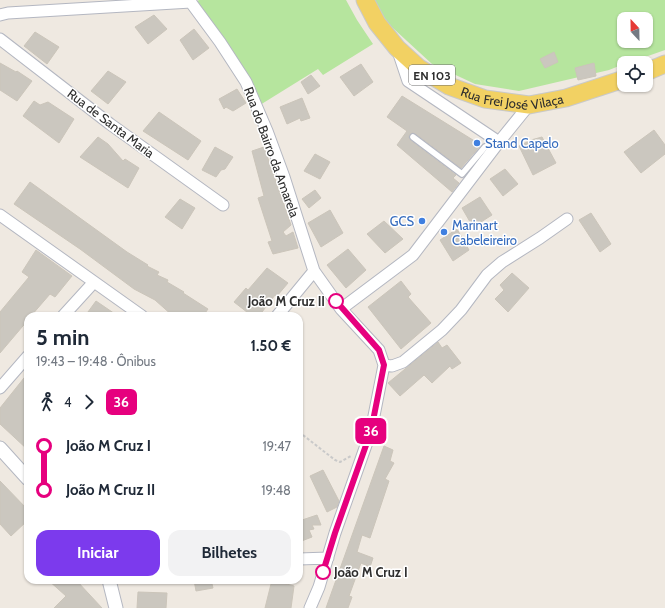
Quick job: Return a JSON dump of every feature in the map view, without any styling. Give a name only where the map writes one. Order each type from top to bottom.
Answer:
[{"type":"main road","name":"Rua Frei José Vilaça","points":[[364,0],[377,23],[397,48],[419,68],[449,86],[485,99],[529,106],[566,98],[617,81]]},
{"type":"main road","points":[[653,69],[665,64]]},
{"type":"street","points":[[0,15],[190,1]]},
{"type":"street","name":"Rua do Bairro da Amarela","points":[[190,1],[220,42],[246,82],[274,151],[314,271],[341,309],[379,350],[384,365]]},
{"type":"street","name":"Rua de Santa Maria","points":[[0,39],[110,124],[223,205]]},
{"type":"street","points":[[397,48],[408,82],[499,142]]},
{"type":"street","points":[[341,309],[413,255],[499,142],[529,106]]},
{"type":"street","points":[[0,215],[136,312]]},
{"type":"street","points":[[310,608],[319,587],[371,431],[384,365],[392,366],[403,362],[442,330],[461,310],[487,275],[502,262],[567,219]]},
{"type":"street","points":[[280,312],[314,271]]},
{"type":"street","points":[[67,312],[94,282]]},
{"type":"street","points":[[0,388],[24,361]]},
{"type":"street","points":[[0,448],[24,474]]},
{"type":"street","points":[[303,559],[328,558]]},
{"type":"street","points":[[110,584],[116,608]]},
{"type":"lane","points":[[413,137],[462,174],[485,147],[499,142]]},
{"type":"path","points":[[303,435],[329,456],[340,462],[353,454],[363,454]]},
{"type":"green space","points":[[199,0],[346,0],[373,44],[323,75],[318,69],[260,105],[194,3]]},
{"type":"green space","points":[[373,0],[665,0],[665,50],[648,56],[617,56],[617,67],[609,70],[519,91],[475,84],[432,64],[382,18]]},
{"type":"building","points":[[154,15],[167,29],[148,44],[135,27]]},
{"type":"building","points":[[194,29],[209,48],[193,60],[180,40]]},
{"type":"building","points":[[35,32],[59,47],[47,64],[24,46]]},
{"type":"building","points":[[554,52],[558,62],[545,68],[540,59]]},
{"type":"building","points":[[0,63],[16,72],[17,71],[32,81],[17,101],[0,90]]},
{"type":"building","points":[[594,63],[596,76],[578,80],[575,68]]},
{"type":"building","points":[[361,64],[373,82],[354,96],[340,77]]},
{"type":"building","points":[[108,71],[126,82],[108,104],[91,91]]},
{"type":"building","points":[[311,75],[320,86],[308,94],[301,82]]},
{"type":"building","points":[[237,89],[246,103],[233,111],[226,107],[224,109],[219,99]]},
{"type":"building","points":[[402,96],[481,145],[461,168],[416,134],[412,133],[409,135],[410,140],[456,175],[453,178],[459,183],[452,192],[397,145],[407,131],[387,117]]},
{"type":"building","points":[[302,98],[310,118],[301,121],[300,118],[287,124],[280,107]]},
{"type":"building","points":[[34,101],[40,105],[48,102],[74,119],[59,143],[23,116]]},
{"type":"building","points":[[159,112],[201,141],[188,160],[143,131]]},
{"type":"building","points":[[654,130],[665,145],[665,154],[641,173],[624,152]]},
{"type":"building","points":[[98,137],[108,144],[123,161],[125,159],[139,168],[128,188],[80,157]]},
{"type":"building","points":[[542,137],[556,163],[533,175],[519,146],[531,140]]},
{"type":"building","points":[[215,147],[233,157],[225,169],[221,170],[216,177],[202,170]]},
{"type":"building","points":[[264,147],[291,225],[283,232],[286,236],[293,232],[298,248],[273,254],[268,242],[272,241],[258,198],[264,196],[252,151]]},
{"type":"building","points":[[315,154],[330,162],[320,179],[304,171]]},
{"type":"building","points":[[505,169],[518,184],[503,196],[490,179]]},
{"type":"building","points":[[30,182],[127,252],[148,265],[147,266],[159,272],[157,275],[168,280],[167,282],[208,309],[206,312],[168,312],[155,300],[134,289],[80,249],[14,204]]},
{"type":"building","points":[[315,190],[321,198],[309,208],[302,199]]},
{"type":"building","points":[[480,197],[492,215],[473,227],[462,208]]},
{"type":"building","points":[[180,199],[195,208],[182,229],[165,217]]},
{"type":"building","points":[[330,210],[343,233],[321,247],[308,223]]},
{"type":"building","points":[[591,213],[611,244],[600,252],[579,220]]},
{"type":"building","points":[[384,221],[403,239],[385,253],[367,234]]},
{"type":"building","points":[[457,229],[469,250],[453,261],[440,240]]},
{"type":"building","points":[[348,249],[366,270],[346,288],[327,265]]},
{"type":"building","points":[[36,250],[72,276],[55,297],[50,294],[34,312],[24,312],[24,325],[0,353],[0,312],[29,277],[22,272]]},
{"type":"building","points":[[267,268],[288,283],[277,296],[275,295],[262,312],[247,312],[234,302],[246,288],[248,290]]},
{"type":"building","points":[[512,273],[529,288],[508,312],[495,299],[504,290],[500,285]]},
{"type":"building","points":[[401,281],[411,294],[408,297],[431,323],[401,349],[368,307]]},
{"type":"building","points":[[96,301],[112,312],[88,312]]},
{"type":"building","points":[[438,342],[442,348],[447,345],[461,363],[452,369],[450,366],[432,383],[424,375],[400,396],[388,383]]},
{"type":"building","points":[[24,378],[24,446],[0,424],[0,408]]},
{"type":"building","points":[[384,446],[393,450],[390,461],[394,463],[385,479],[389,481],[370,538],[362,535],[357,552],[373,558],[370,567],[361,563],[349,596],[352,597],[348,608],[326,608]]},
{"type":"building","points":[[323,470],[339,501],[337,507],[327,512],[310,476]]},
{"type":"building","points":[[0,481],[24,506],[24,524],[11,536],[0,524]]},
{"type":"building","points":[[317,515],[321,525],[312,525],[314,529],[309,530],[312,537],[303,540],[303,520]]},
{"type":"building","points":[[52,584],[80,584],[102,608],[54,608],[66,596]]},
{"type":"building","points":[[195,584],[212,584],[213,588],[196,591]]},
{"type":"building","points":[[271,584],[287,584],[294,586],[291,608],[265,608]]},
{"type":"building","points":[[138,592],[167,593],[166,608],[137,608]]},
{"type":"bus line","name":"36","points":[[323,572],[335,533],[371,431],[384,365],[379,350],[341,309],[336,301]]},
{"type":"place","name":"Stand Capelo","points":[[477,143]]},
{"type":"place","name":"GCS","points":[[422,221]]},
{"type":"place","name":"Marinart Cabeleireiro","points":[[444,232]]},
{"type":"place","name":"João M Cruz II","points":[[336,301]]},
{"type":"place","name":"João M Cruz I","points":[[323,572]]}]
